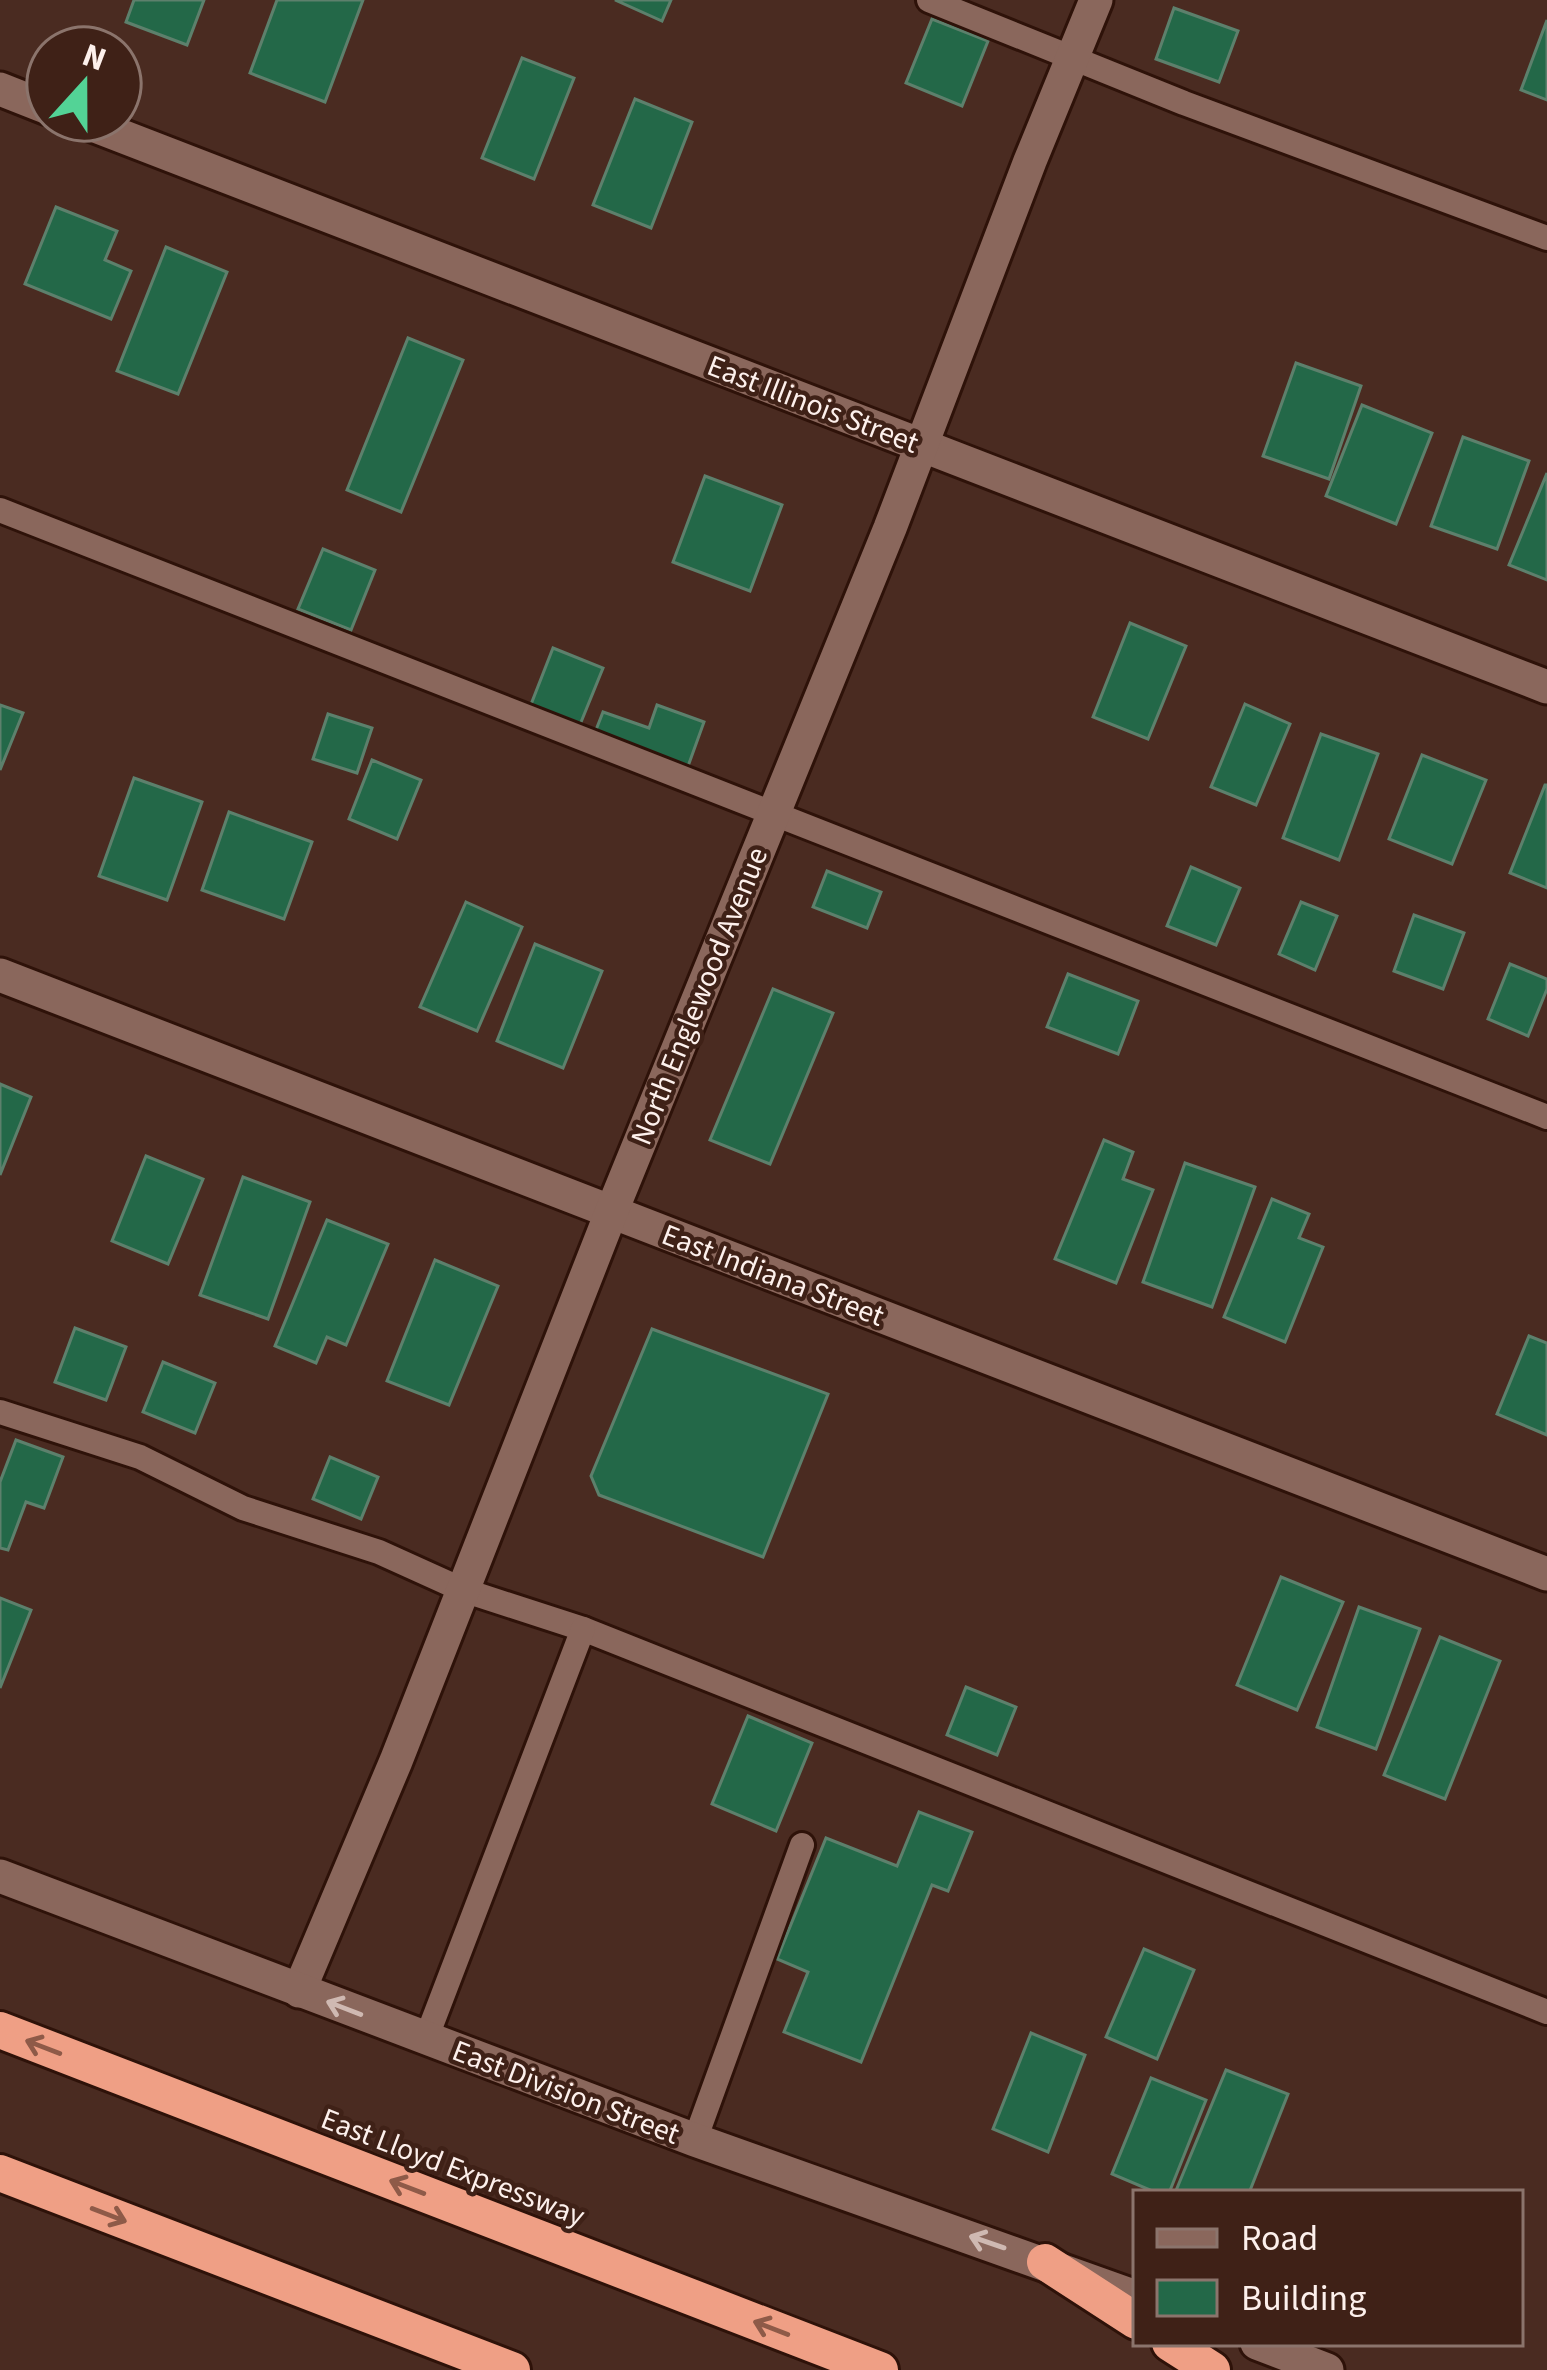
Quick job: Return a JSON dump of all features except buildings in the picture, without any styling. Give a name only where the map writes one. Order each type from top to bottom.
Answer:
[{"type":"highway","name":"East Lloyd Expressway","points":[[0,2030],[880,2370]]},
{"type":"highway","points":[[0,2173],[512,2370]]},
{"type":"highway","points":[[1046,2262],[1133,2319]]},
{"type":"highway","points":[[1175,2346],[1212,2370]]},
{"type":"street","name":"North Englewood Avenue","points":[[299,1991],[396,1761],[1096,0]]},
{"type":"street","name":"East Illinois Street","points":[[142,144],[1547,686]]},
{"type":"street","name":"East Indiana Street","points":[[0,975],[1547,1574]]},
{"type":"street","name":"East Division Street","points":[[0,1876],[695,2140],[1133,2296]]},
{"type":"street","points":[[1264,2346],[1327,2370]]},
{"type":"lane","points":[[929,0],[1184,103],[1547,238]]},
{"type":"lane","points":[[0,510],[1547,1117]]},
{"type":"lane","points":[[0,1412],[140,1457],[243,1508],[379,1552],[463,1590],[583,1629],[1547,2012]]},
{"type":"lane","points":[[426,2039],[583,1629]]},
{"type":"lane","points":[[695,2140],[802,1845]]}]
